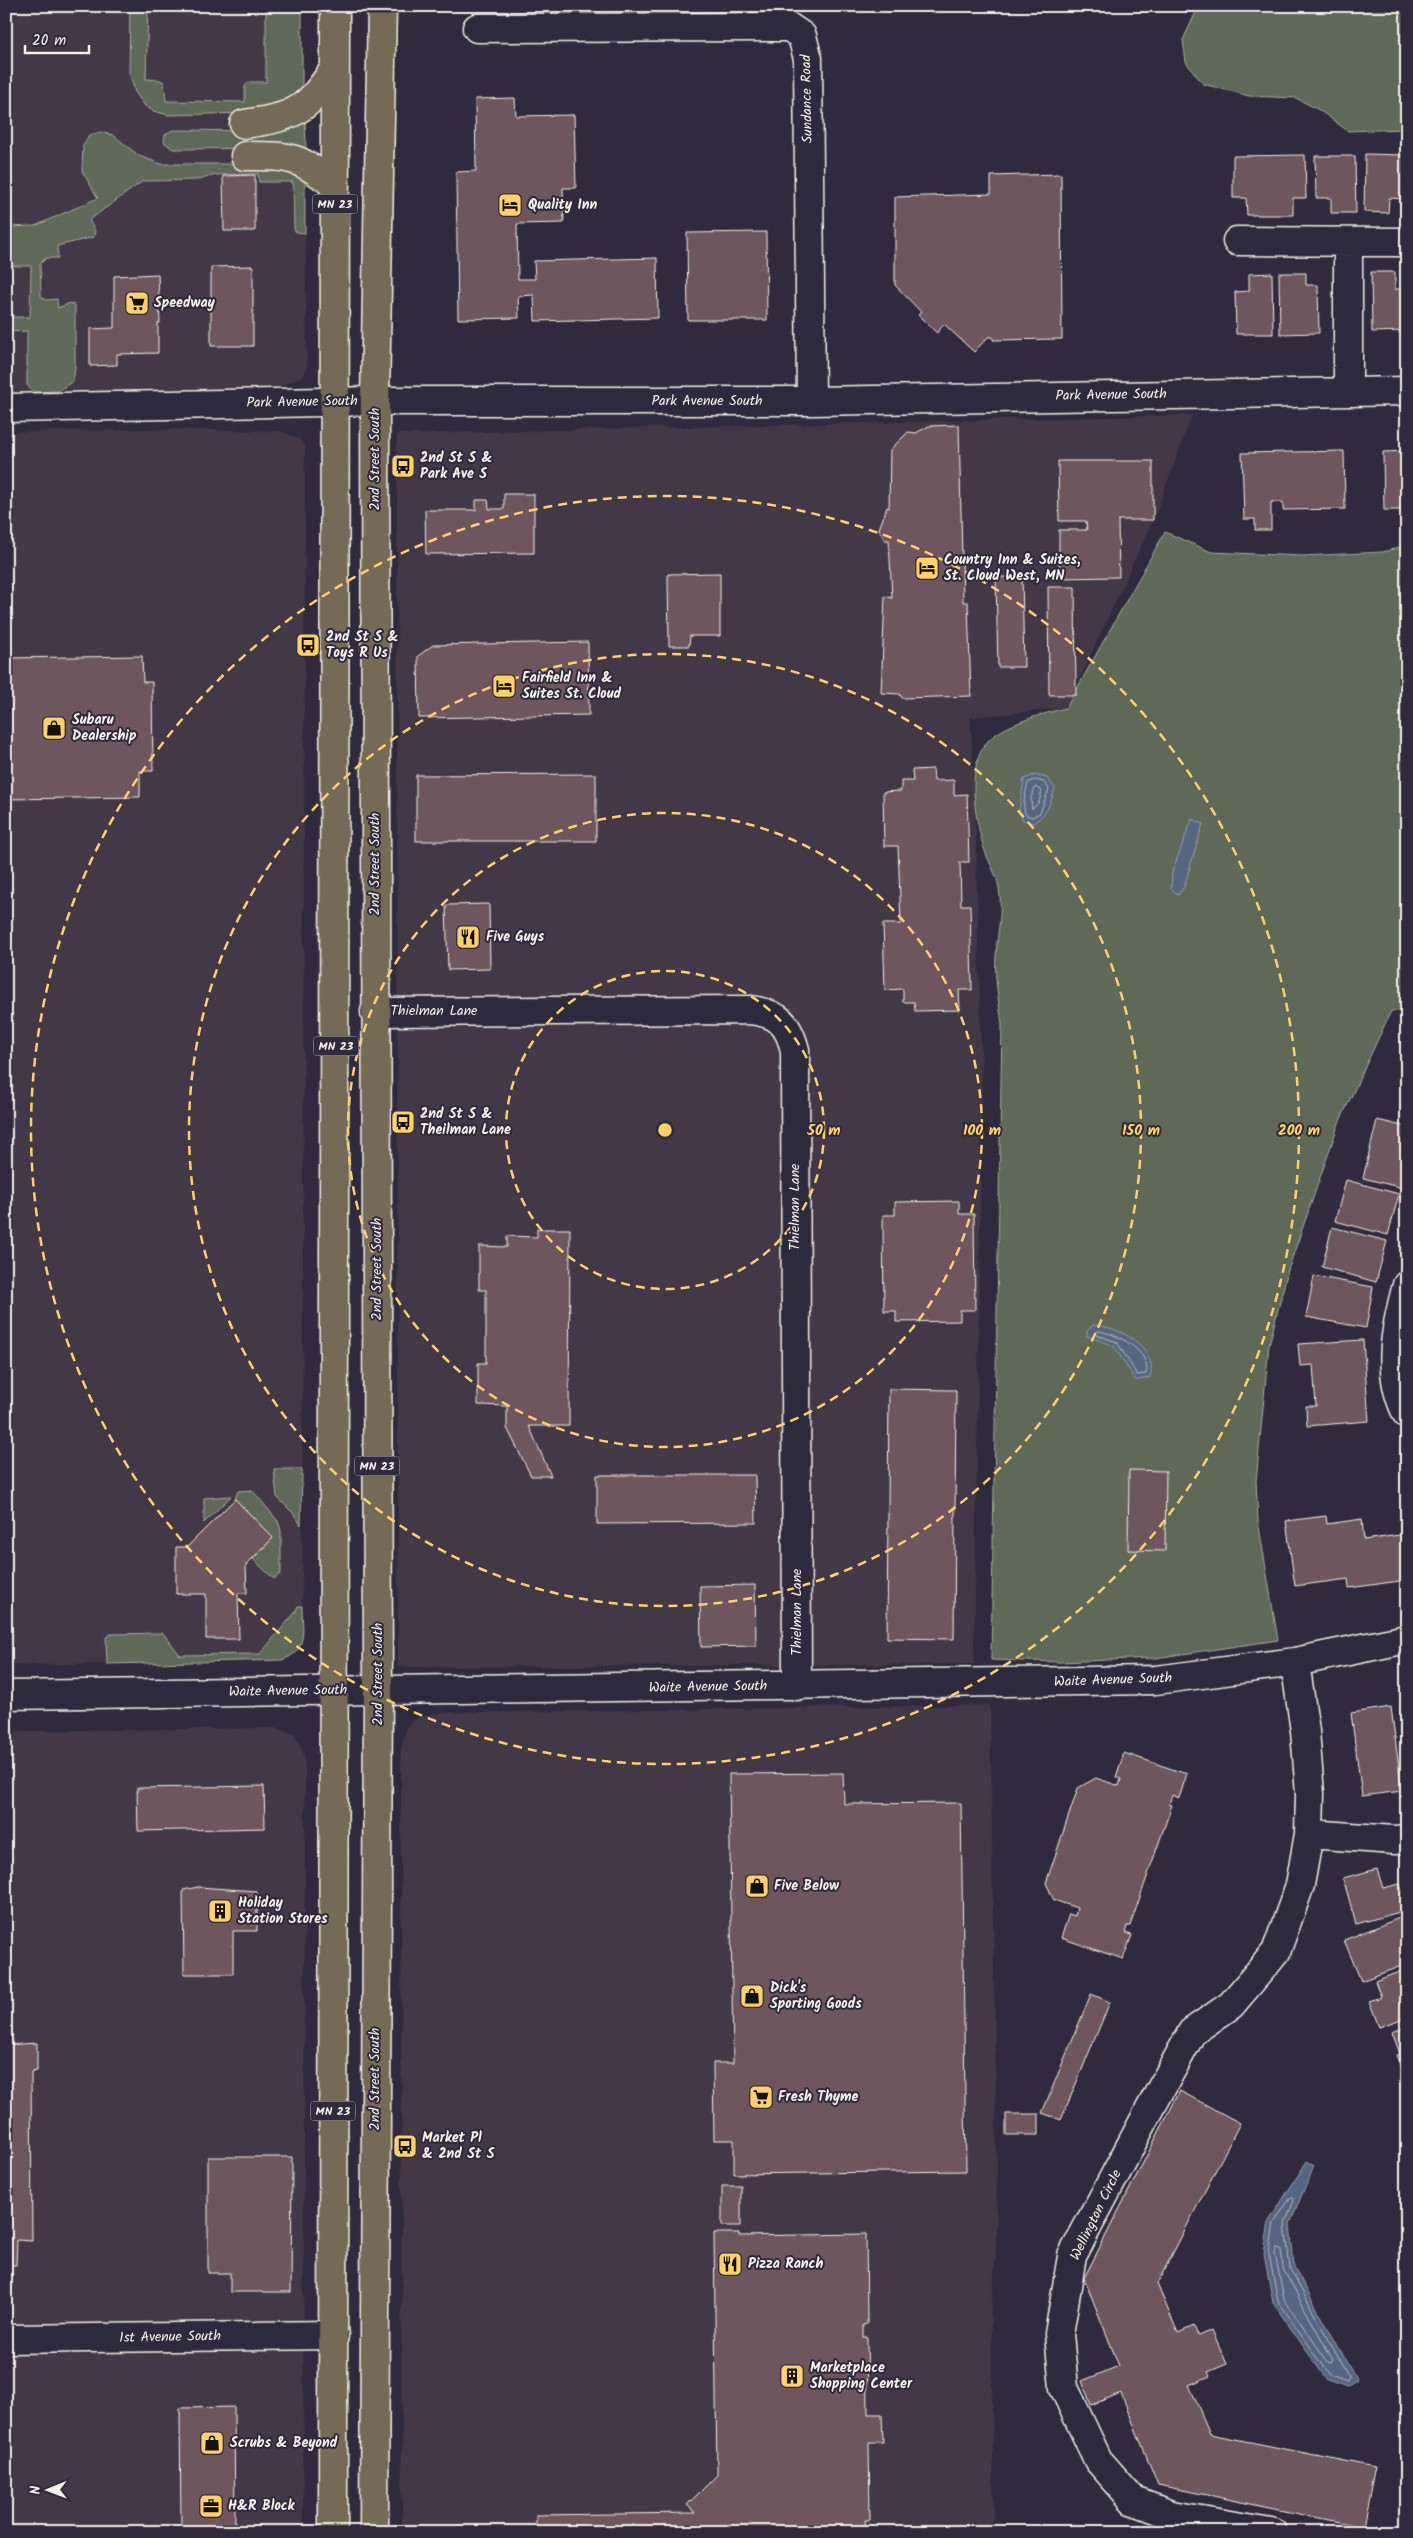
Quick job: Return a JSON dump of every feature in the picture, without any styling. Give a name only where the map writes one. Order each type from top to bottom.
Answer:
[{"type":"highway","name":"MN 23","points":[[333,2532],[333,1690],[336,1017],[335,6]]},
{"type":"highway","name":"2nd Street South","points":[[374,2532],[378,1690],[375,401],[382,6]]},
{"type":"highway","points":[[244,124],[278,119],[300,109],[317,94],[335,68]]},
{"type":"highway","points":[[246,156],[294,158],[306,163],[335,185]]},
{"type":"street","name":"Sundance Road","points":[[477,28],[776,27],[789,28],[802,36],[808,59],[811,401]]},
{"type":"street","points":[[1237,241],[1407,242]]},
{"type":"street","points":[[1348,242],[1348,391]]},
{"type":"street","name":"Park Avenue South","points":[[6,408],[375,401],[811,401],[1407,391]]},
{"type":"street","name":"Thielman Lane","points":[[375,1012],[750,1010],[766,1011],[781,1020],[790,1032],[795,1050],[798,1686]]},
{"type":"street","points":[[1407,1285],[1394,1341],[1394,1372],[1401,1403],[1407,1414]]},
{"type":"street","name":"Waite Avenue South","points":[[6,1695],[1156,1680],[1294,1662],[1407,1639]]},
{"type":"street","name":"Wellington Circle","points":[[1272,2532],[1171,2515],[1134,2501],[1098,2460],[1064,2388],[1059,2334],[1072,2256],[1159,2093],[1192,2032],[1232,2005],[1276,1952],[1300,1885],[1309,1834],[1310,1794],[1305,1731],[1294,1662]]},
{"type":"street","points":[[1309,1834],[1394,1840],[1407,1839]]},
{"type":"street","name":"1st Avenue South","points":[[6,2339],[334,2334]]},
{"type":"shaded area","points":[[6,6],[302,6],[307,367],[304,375],[281,386],[231,391],[6,392]]},
{"type":"shaded area","points":[[1192,415],[1155,516],[1066,708],[970,717],[974,774],[982,1087],[974,1664],[398,1667],[397,434]]},
{"type":"shaded area","points":[[157,429],[280,431],[300,439],[305,445],[302,1638],[299,1650],[291,1657],[269,1662],[6,1665],[6,432]]},
{"type":"shaded area","points":[[990,1705],[997,2179],[996,2251],[991,2313],[994,2532],[402,2532],[401,1749],[406,1728],[418,1717],[438,1713]]},
{"type":"shaded area","points":[[275,1728],[294,1734],[303,1751],[305,1765],[303,2532],[6,2532],[6,1731]]},
{"type":"green space","points":[[130,6],[148,6],[146,79],[164,82],[166,101],[245,102],[245,86],[249,82],[266,82],[266,6],[302,6],[302,88],[291,100],[251,113],[169,115],[153,111],[145,106],[135,92],[129,72]]},
{"type":"green space","points":[[1205,6],[1407,6],[1407,129],[1348,131],[1319,110],[1296,98],[1249,96],[1203,84],[1186,62],[1183,40],[1195,14]]},
{"type":"green space","points":[[305,116],[306,151],[289,148],[173,149],[164,142],[165,135],[172,130],[262,131]]},
{"type":"green space","points":[[101,132],[113,135],[139,156],[161,164],[296,164],[305,170],[305,233],[296,232],[294,229],[293,182],[259,182],[258,174],[216,175],[197,180],[143,181],[89,220],[95,231],[94,237],[57,246],[58,258],[46,258],[40,264],[41,296],[46,300],[57,299],[58,308],[70,303],[75,305],[75,368],[73,381],[58,391],[33,392],[27,385],[27,331],[6,332],[6,317],[30,317],[31,266],[6,266],[6,227],[35,226],[98,198],[82,171],[83,146],[89,135]]},
{"type":"green space","points":[[1165,532],[1211,552],[1302,556],[1383,552],[1407,545],[1407,1011],[1391,1011],[1339,1123],[1288,1270],[1269,1345],[1256,1481],[1258,1521],[1278,1640],[1155,1658],[1060,1662],[991,1660],[1002,1024],[996,973],[1000,897],[998,883],[985,851],[977,821],[974,792],[976,765],[980,752],[987,742],[1002,730],[1024,720],[1066,708]]},
{"type":"green space","points":[[274,1469],[302,1469],[301,1525],[293,1513],[277,1497]]},
{"type":"green space","points":[[252,1490],[278,1521],[281,1531],[281,1573],[274,1579],[253,1559],[273,1538],[235,1499],[238,1491]]},
{"type":"green space","points":[[231,1496],[204,1523],[204,1498]]},
{"type":"green space","points":[[298,1606],[302,1606],[303,1631],[300,1645],[291,1656],[282,1660],[107,1664],[106,1637],[111,1634],[163,1633],[180,1655],[260,1654],[294,1614]]},
{"type":"water","points":[[1035,775],[1047,778],[1055,788],[1050,804],[1045,812],[1033,823],[1023,820],[1019,812],[1024,779]]},
{"type":"water","points":[[1192,819],[1203,824],[1184,887],[1178,895],[1171,888],[1172,872]]},
{"type":"water","points":[[1093,1325],[1114,1329],[1134,1340],[1143,1348],[1151,1366],[1150,1377],[1136,1381],[1114,1346],[1087,1336],[1087,1331]]},
{"type":"water","points":[[1307,2161],[1314,2165],[1290,2224],[1294,2267],[1357,2380],[1347,2387],[1327,2380],[1273,2303],[1264,2254],[1269,2221]]},
{"type":"building","name":"Quality Inn","points":[[515,98],[516,116],[574,115],[576,188],[563,188],[564,223],[517,224],[518,279],[535,279],[534,261],[657,258],[658,318],[535,321],[534,295],[518,296],[519,318],[458,319],[456,172],[476,171],[475,99]]},
{"type":"building","points":[[1365,154],[1404,155],[1403,199],[1389,198],[1388,213],[1364,212]]},
{"type":"building","points":[[1305,155],[1306,198],[1293,198],[1293,215],[1247,215],[1246,198],[1233,198],[1233,156]]},
{"type":"building","points":[[1315,156],[1355,156],[1356,213],[1331,213],[1331,198],[1316,198]]},
{"type":"building","points":[[1061,174],[1062,339],[993,340],[993,337],[988,337],[974,352],[944,324],[937,333],[918,315],[921,312],[895,285],[895,197],[991,194],[991,176]]},
{"type":"building","points":[[255,175],[255,231],[224,231],[223,176]]},
{"type":"building","points":[[766,232],[767,320],[688,320],[687,233]]},
{"type":"building","points":[[253,266],[253,346],[211,346],[211,267]]},
{"type":"building","points":[[1371,272],[1395,272],[1395,289],[1407,289],[1407,331],[1372,332]]},
{"type":"building","points":[[1272,273],[1273,334],[1236,334],[1235,292],[1249,291],[1249,274]]},
{"type":"building","points":[[1279,273],[1306,273],[1306,285],[1318,285],[1319,333],[1280,334]]},
{"type":"building","name":"Speedway","points":[[158,274],[160,323],[158,323],[158,353],[117,354],[117,365],[90,366],[90,329],[114,328],[114,276]]},
{"type":"building","name":"Country Inn & Suites, St. Cloud West, MN","points":[[959,425],[963,602],[968,602],[971,696],[902,698],[900,694],[881,693],[885,596],[892,598],[889,540],[885,540],[879,529],[887,507],[889,508],[890,450],[908,432],[916,433],[929,426]]},
{"type":"building","points":[[1344,451],[1345,509],[1283,510],[1283,502],[1271,502],[1271,530],[1255,530],[1255,519],[1244,519],[1242,453]]},
{"type":"building","points":[[1407,451],[1407,510],[1384,510],[1383,452]]},
{"type":"building","points":[[1058,461],[1153,461],[1153,520],[1118,520],[1119,577],[1059,578],[1059,530],[1087,530],[1086,521],[1059,521]]},
{"type":"building","points":[[504,494],[534,494],[534,553],[426,554],[425,510],[476,510],[476,500],[488,500],[489,509],[504,509]]},
{"type":"building","points":[[720,573],[720,636],[690,636],[689,646],[669,646],[668,574]]},
{"type":"building","points":[[996,577],[1022,577],[1024,667],[998,667]]},
{"type":"building","points":[[1048,587],[1075,587],[1076,695],[1049,695]]},
{"type":"building","name":"Fairfield Inn & Suites St. Cloud","points":[[588,642],[589,715],[419,718],[418,656],[433,645]]},
{"type":"building","points":[[142,656],[143,682],[152,682],[153,771],[140,771],[140,797],[6,799],[6,658]]},
{"type":"building","points":[[933,769],[934,781],[954,780],[954,795],[967,794],[969,862],[960,862],[961,905],[970,905],[972,990],[959,990],[960,1010],[915,1011],[914,1002],[903,1002],[903,989],[885,990],[883,924],[901,924],[898,846],[884,846],[883,792],[901,791],[901,781],[913,781],[912,770]]},
{"type":"building","points":[[596,774],[596,841],[416,841],[416,775]]},
{"type":"building","name":"Five Guys","points":[[489,904],[490,969],[448,970],[446,905]]},
{"type":"building","points":[[1377,1120],[1407,1127],[1407,1170],[1403,1188],[1363,1178]]},
{"type":"building","points":[[1346,1180],[1399,1194],[1388,1235],[1335,1221]]},
{"type":"building","points":[[959,1201],[959,1214],[974,1214],[975,1310],[960,1310],[960,1321],[896,1322],[896,1311],[884,1311],[883,1215],[895,1215],[895,1202]]},
{"type":"building","points":[[1332,1227],[1387,1241],[1376,1282],[1322,1267]]},
{"type":"building","points":[[537,1229],[570,1229],[569,1426],[529,1426],[551,1476],[531,1476],[507,1428],[507,1406],[478,1405],[478,1363],[486,1363],[486,1290],[479,1290],[479,1246],[507,1247],[507,1236],[537,1237]]},
{"type":"building","points":[[1314,1276],[1373,1287],[1366,1328],[1306,1317]]},
{"type":"building","points":[[1363,1340],[1369,1421],[1307,1426],[1306,1406],[1316,1406],[1313,1365],[1300,1366],[1298,1344]]},
{"type":"building","points":[[889,1389],[956,1390],[954,1639],[887,1638]]},
{"type":"building","points":[[1129,1470],[1166,1471],[1165,1551],[1128,1550]]},
{"type":"building","points":[[597,1475],[755,1475],[756,1523],[597,1524]]},
{"type":"building","points":[[235,1499],[273,1538],[246,1565],[247,1593],[238,1593],[239,1639],[206,1639],[206,1594],[176,1594],[176,1547],[187,1547]]},
{"type":"building","points":[[1326,1516],[1327,1524],[1362,1519],[1364,1540],[1407,1534],[1407,1580],[1349,1588],[1348,1579],[1295,1586],[1286,1521]]},
{"type":"building","points":[[755,1585],[756,1646],[701,1647],[700,1586]]},
{"type":"building","points":[[1391,1707],[1402,1791],[1362,1796],[1351,1713]]},
{"type":"building","points":[[1124,1753],[1187,1774],[1179,1798],[1172,1795],[1169,1804],[1172,1805],[1130,1926],[1127,1926],[1125,1933],[1132,1935],[1123,1959],[1061,1938],[1069,1914],[1075,1916],[1077,1908],[1054,1900],[1046,1883],[1078,1788],[1096,1778],[1119,1786],[1121,1779],[1116,1777]]},
{"type":"building","points":[[843,1773],[844,1804],[961,1803],[966,2171],[734,2174],[734,2140],[714,2140],[713,2063],[733,2063],[729,1774]]},
{"type":"building","points":[[264,1786],[265,1828],[138,1831],[137,1788]]},
{"type":"building","points":[[1377,1869],[1383,1888],[1400,1884],[1407,1910],[1356,1924],[1343,1878]]},
{"type":"building","name":"Holiday Station Stores","points":[[198,1887],[257,1891],[257,1931],[233,1931],[233,1974],[184,1974],[183,1890]]},
{"type":"building","points":[[1407,1915],[1407,1942],[1401,1945],[1407,1964],[1361,1981],[1344,1940]]},
{"type":"building","points":[[1407,1969],[1407,2017],[1379,2027],[1369,2001],[1381,1997],[1375,1981]]},
{"type":"building","points":[[1091,1994],[1110,2002],[1061,2120],[1042,2113]]},
{"type":"building","points":[[1407,2027],[1407,2066],[1402,2068],[1397,2055],[1400,2054],[1392,2032]]},
{"type":"building","points":[[37,2043],[37,2071],[31,2072],[32,2241],[17,2240],[16,2265],[6,2265],[6,2045]]},
{"type":"building","points":[[1180,2091],[1240,2123],[1157,2284],[1178,2333],[1194,2326],[1198,2336],[1212,2330],[1227,2364],[1208,2372],[1210,2376],[1189,2385],[1210,2434],[1375,2467],[1363,2527],[1158,2485],[1121,2393],[1091,2405],[1082,2381],[1119,2366],[1084,2278]]},
{"type":"building","points":[[1006,2114],[1039,2114],[1039,2135],[1006,2135]]},
{"type":"building","points":[[208,2157],[292,2157],[291,2292],[230,2292],[230,2273],[208,2273]]},
{"type":"building","points":[[722,2186],[741,2186],[741,2226],[722,2226]]},
{"type":"building","name":"Marketplace Shopping Center","points":[[714,2233],[739,2233],[739,2236],[866,2234],[867,2324],[863,2325],[863,2337],[867,2337],[868,2414],[882,2414],[883,2442],[869,2442],[870,2520],[865,2520],[866,2532],[536,2532],[536,2515],[695,2513],[687,2505],[717,2475]]},
{"type":"building","points":[[234,2407],[235,2527],[192,2528],[192,2532],[181,2532],[180,2408]]},
{"type":"place","name":"Quality Inn","points":[[510,205]]},
{"type":"place","name":"Speedway","points":[[137,303]]},
{"type":"place","name":"2nd St S & Park Ave S","points":[[403,466]]},
{"type":"place","name":"Country Inn & Suites, St. Cloud West, MN","points":[[927,568]]},
{"type":"place","name":"2nd St S & Toys R Us","points":[[308,645]]},
{"type":"place","name":"Fairfield Inn & Suites St. Cloud","points":[[504,686]]},
{"type":"place","name":"Subaru Dealership","points":[[54,728]]},
{"type":"place","name":"Five Guys","points":[[468,937]]},
{"type":"place","name":"2nd St S & Theilman Lane","points":[[403,1122]]},
{"type":"place","name":"Five Below","points":[[757,1886]]},
{"type":"place","name":"Holiday Station Stores","points":[[220,1911]]},
{"type":"place","name":"Dick's Sporting Goods","points":[[752,1996]]},
{"type":"place","name":"Fresh Thyme","points":[[761,2097]]},
{"type":"place","name":"Market Pl & 2nd St S","points":[[405,2146]]},
{"type":"place","name":"Pizza Ranch","points":[[730,2264]]},
{"type":"place","name":"Marketplace Shopping Center","points":[[792,2376]]},
{"type":"place","name":"Scrubs & Beyond","points":[[212,2443]]},
{"type":"place","name":"H&R Block","points":[[211,2506]]}]
